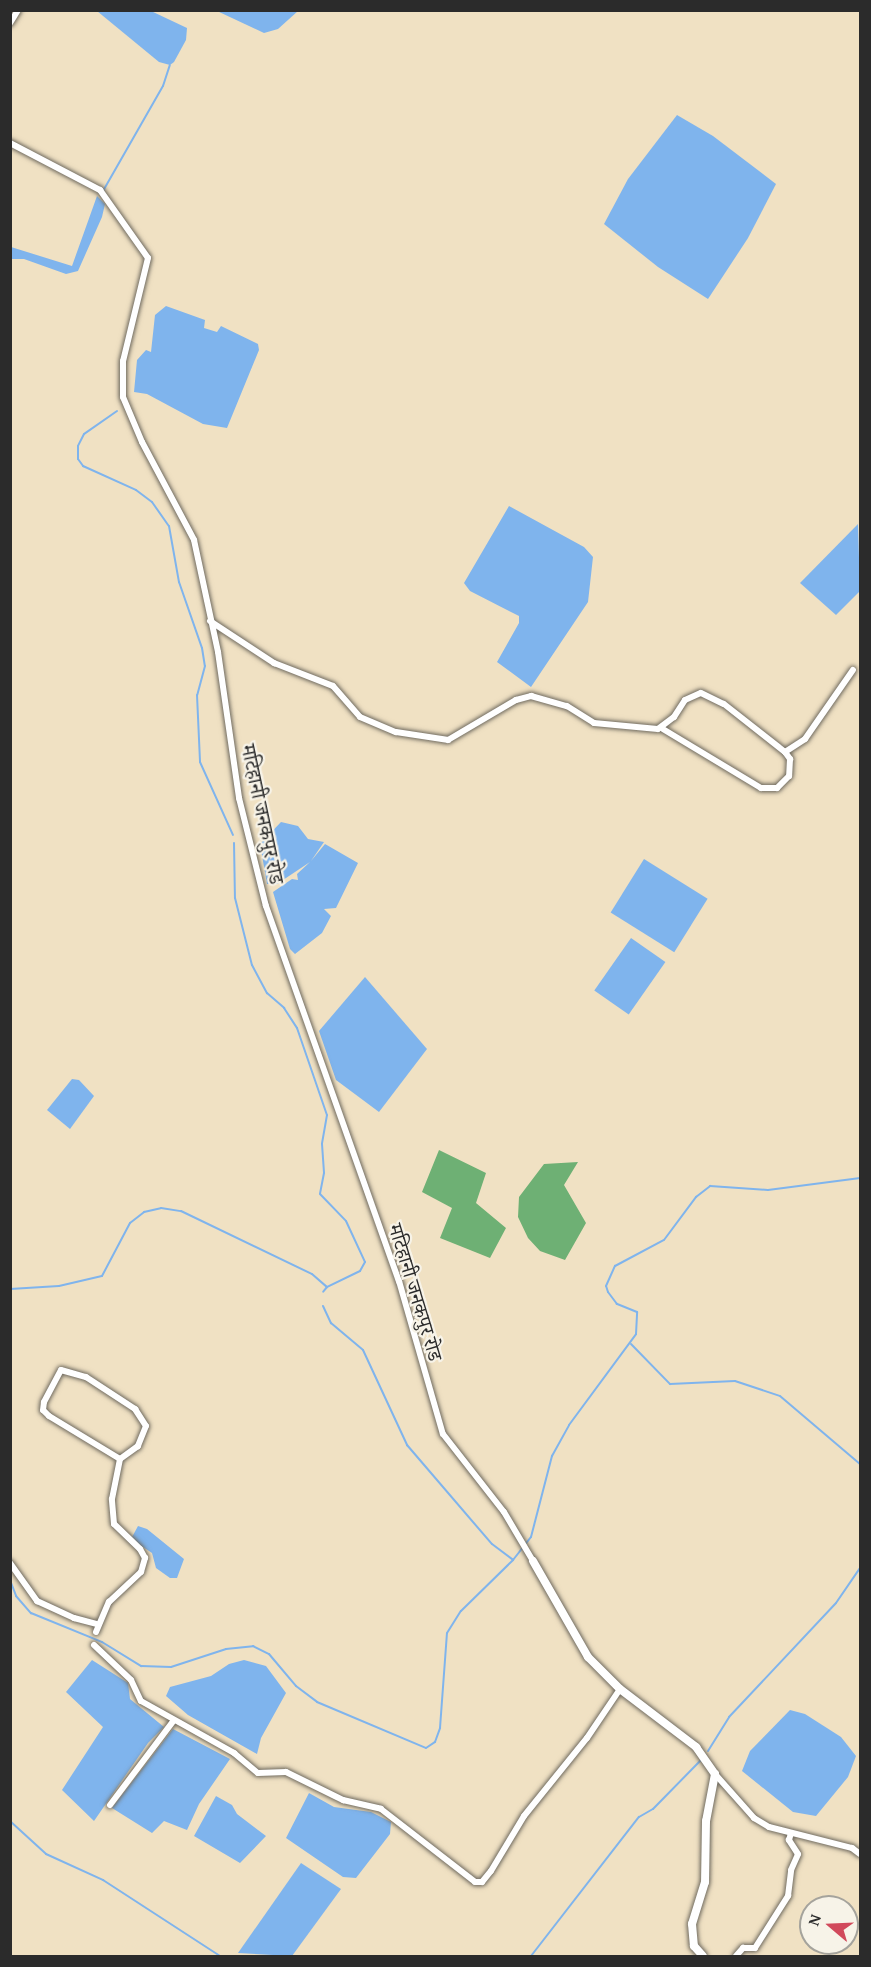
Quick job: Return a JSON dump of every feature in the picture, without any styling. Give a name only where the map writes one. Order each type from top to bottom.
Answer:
[{"type":"street","points":[[10,23],[18,10]]},
{"type":"street","name":"मटिहानी जनकपुर रोड","points":[[10,143],[100,190],[148,258],[123,361],[123,397],[142,442],[190,525],[210,621],[239,798],[266,906],[399,1281],[443,1434],[504,1512],[533,1561]]},
{"type":"street","points":[[210,621],[256,653],[333,686],[360,717],[396,732],[448,740],[516,700],[531,696],[567,706],[594,723],[663,729],[761,788],[777,788],[789,776],[792,768],[785,752],[724,704],[701,693],[685,700],[663,729]]},
{"type":"street","points":[[785,752],[805,739],[852,670]]},
{"type":"street","points":[[96,1632],[97,1624],[113,1597],[141,1572],[145,1558],[140,1549],[114,1524],[112,1499],[120,1459],[144,1437],[146,1426],[141,1415],[86,1377],[61,1370],[48,1391],[43,1410],[120,1459]]},
{"type":"street","points":[[533,1561],[588,1657],[620,1689],[696,1747],[754,1818],[791,1833],[852,1848],[861,1854]]},
{"type":"street","points":[[10,1563],[37,1600],[74,1618],[97,1624]]},
{"type":"street","points":[[94,1645],[131,1680],[141,1701],[234,1752],[258,1773],[286,1772],[343,1800],[381,1809],[459,1873],[475,1882],[482,1882],[524,1816],[587,1738],[620,1689]]},
{"type":"street","points":[[110,1805],[174,1719]]},
{"type":"street","points":[[703,1956],[694,1946],[692,1924],[705,1882],[706,1821],[716,1774]]},
{"type":"street","points":[[735,1956],[743,1948],[755,1948],[788,1896],[798,1854],[789,1840],[791,1833]]},
{"type":"green space","points":[[439,1150],[486,1173],[476,1203],[506,1228],[490,1258],[440,1238],[452,1208],[422,1192]]},
{"type":"green space","points":[[578,1162],[564,1185],[586,1223],[565,1260],[540,1251],[528,1238],[518,1217],[519,1197],[544,1164]]},
{"type":"water","points":[[97,11],[151,11],[187,28],[186,40],[174,62],[170,65],[159,62]]},
{"type":"water","points":[[217,11],[298,11],[278,29],[264,33]]},
{"type":"water","points":[[677,115],[713,136],[776,184],[748,238],[708,299],[658,267],[604,224],[628,179]]},
{"type":"water","points":[[97,196],[105,204],[102,217],[78,271],[66,274],[24,259],[11,259],[11,247],[72,266]]},
{"type":"water","points":[[166,306],[205,320],[204,328],[217,332],[221,326],[258,344],[259,350],[227,428],[203,424],[147,394],[134,392],[137,360],[146,350],[151,352],[155,315]]},
{"type":"water","points":[[509,506],[584,547],[593,557],[588,602],[531,687],[497,662],[519,623],[519,616],[470,591],[464,583]]},
{"type":"water","points":[[858,524],[860,591],[836,615],[800,583]]},
{"type":"water","points":[[281,822],[298,826],[308,839],[324,842],[311,861],[325,844],[358,863],[336,908],[324,909],[331,916],[322,933],[295,954],[290,949],[273,892],[292,879],[298,880],[297,874],[310,862],[277,884],[267,884],[260,844]]},
{"type":"water","points":[[644,859],[708,899],[674,952],[611,912]]},
{"type":"water","points":[[631,938],[665,962],[629,1015],[594,990]]},
{"type":"water","points":[[365,977],[427,1049],[379,1112],[336,1080],[319,1031]]},
{"type":"water","points":[[72,1079],[79,1080],[94,1096],[70,1129],[47,1110]]},
{"type":"water","points":[[138,1526],[147,1529],[184,1559],[177,1578],[170,1578],[156,1568],[152,1553],[131,1539]]},
{"type":"water","points":[[92,1660],[128,1683],[130,1699],[164,1727],[148,1743],[94,1821],[62,1790],[103,1727],[66,1692]]},
{"type":"water","points":[[244,1660],[266,1666],[286,1693],[261,1738],[257,1754],[188,1715],[166,1696],[170,1687],[211,1676],[229,1664]]},
{"type":"water","points":[[790,1710],[805,1714],[841,1737],[856,1756],[848,1777],[816,1816],[793,1812],[742,1771],[750,1751]]},
{"type":"water","points":[[173,1729],[230,1759],[199,1804],[187,1830],[164,1821],[152,1833],[112,1808]]},
{"type":"water","points":[[309,1793],[334,1807],[371,1812],[391,1822],[390,1834],[356,1878],[343,1877],[286,1838]]},
{"type":"water","points":[[216,1796],[232,1805],[237,1814],[266,1836],[240,1863],[194,1836]]},
{"type":"water","points":[[301,1863],[341,1889],[292,1956],[238,1953]]},
{"type":"waterway","points":[[103,191],[163,86],[170,65]]},
{"type":"waterway","points":[[117,411],[84,434],[78,446],[78,459],[83,466],[136,490],[152,502],[169,526],[179,582],[202,648],[205,666],[197,695],[200,762],[233,835]]},
{"type":"waterway","points":[[234,843],[235,898],[252,965],[267,993],[284,1008],[297,1028],[327,1115],[322,1144],[324,1173],[320,1194],[346,1221],[365,1262],[360,1271],[327,1287]]},
{"type":"waterway","points":[[323,1306],[331,1323],[363,1350],[407,1445],[492,1544],[513,1560],[531,1537],[552,1456],[569,1425],[636,1334],[637,1312],[617,1304],[606,1286],[615,1266],[664,1240],[696,1197],[710,1186],[768,1190],[860,1178]]},
{"type":"waterway","points":[[10,1289],[59,1286],[102,1276],[130,1223],[144,1212],[161,1208],[181,1211],[312,1274],[327,1287],[323,1292]]},
{"type":"waterway","points":[[631,1344],[670,1384],[735,1381],[780,1396],[860,1464]]},
{"type":"waterway","points":[[10,1580],[16,1596],[31,1613],[102,1642],[141,1666],[171,1667],[226,1649],[253,1646],[269,1654],[296,1686],[317,1702],[426,1748],[435,1742],[440,1728],[447,1633],[461,1611],[513,1560]]},
{"type":"waterway","points":[[708,1751],[729,1717],[836,1603],[860,1568]]},
{"type":"waterway","points":[[531,1956],[639,1817],[653,1809],[702,1759]]},
{"type":"waterway","points":[[10,1821],[46,1854],[103,1880],[220,1956]]}]
